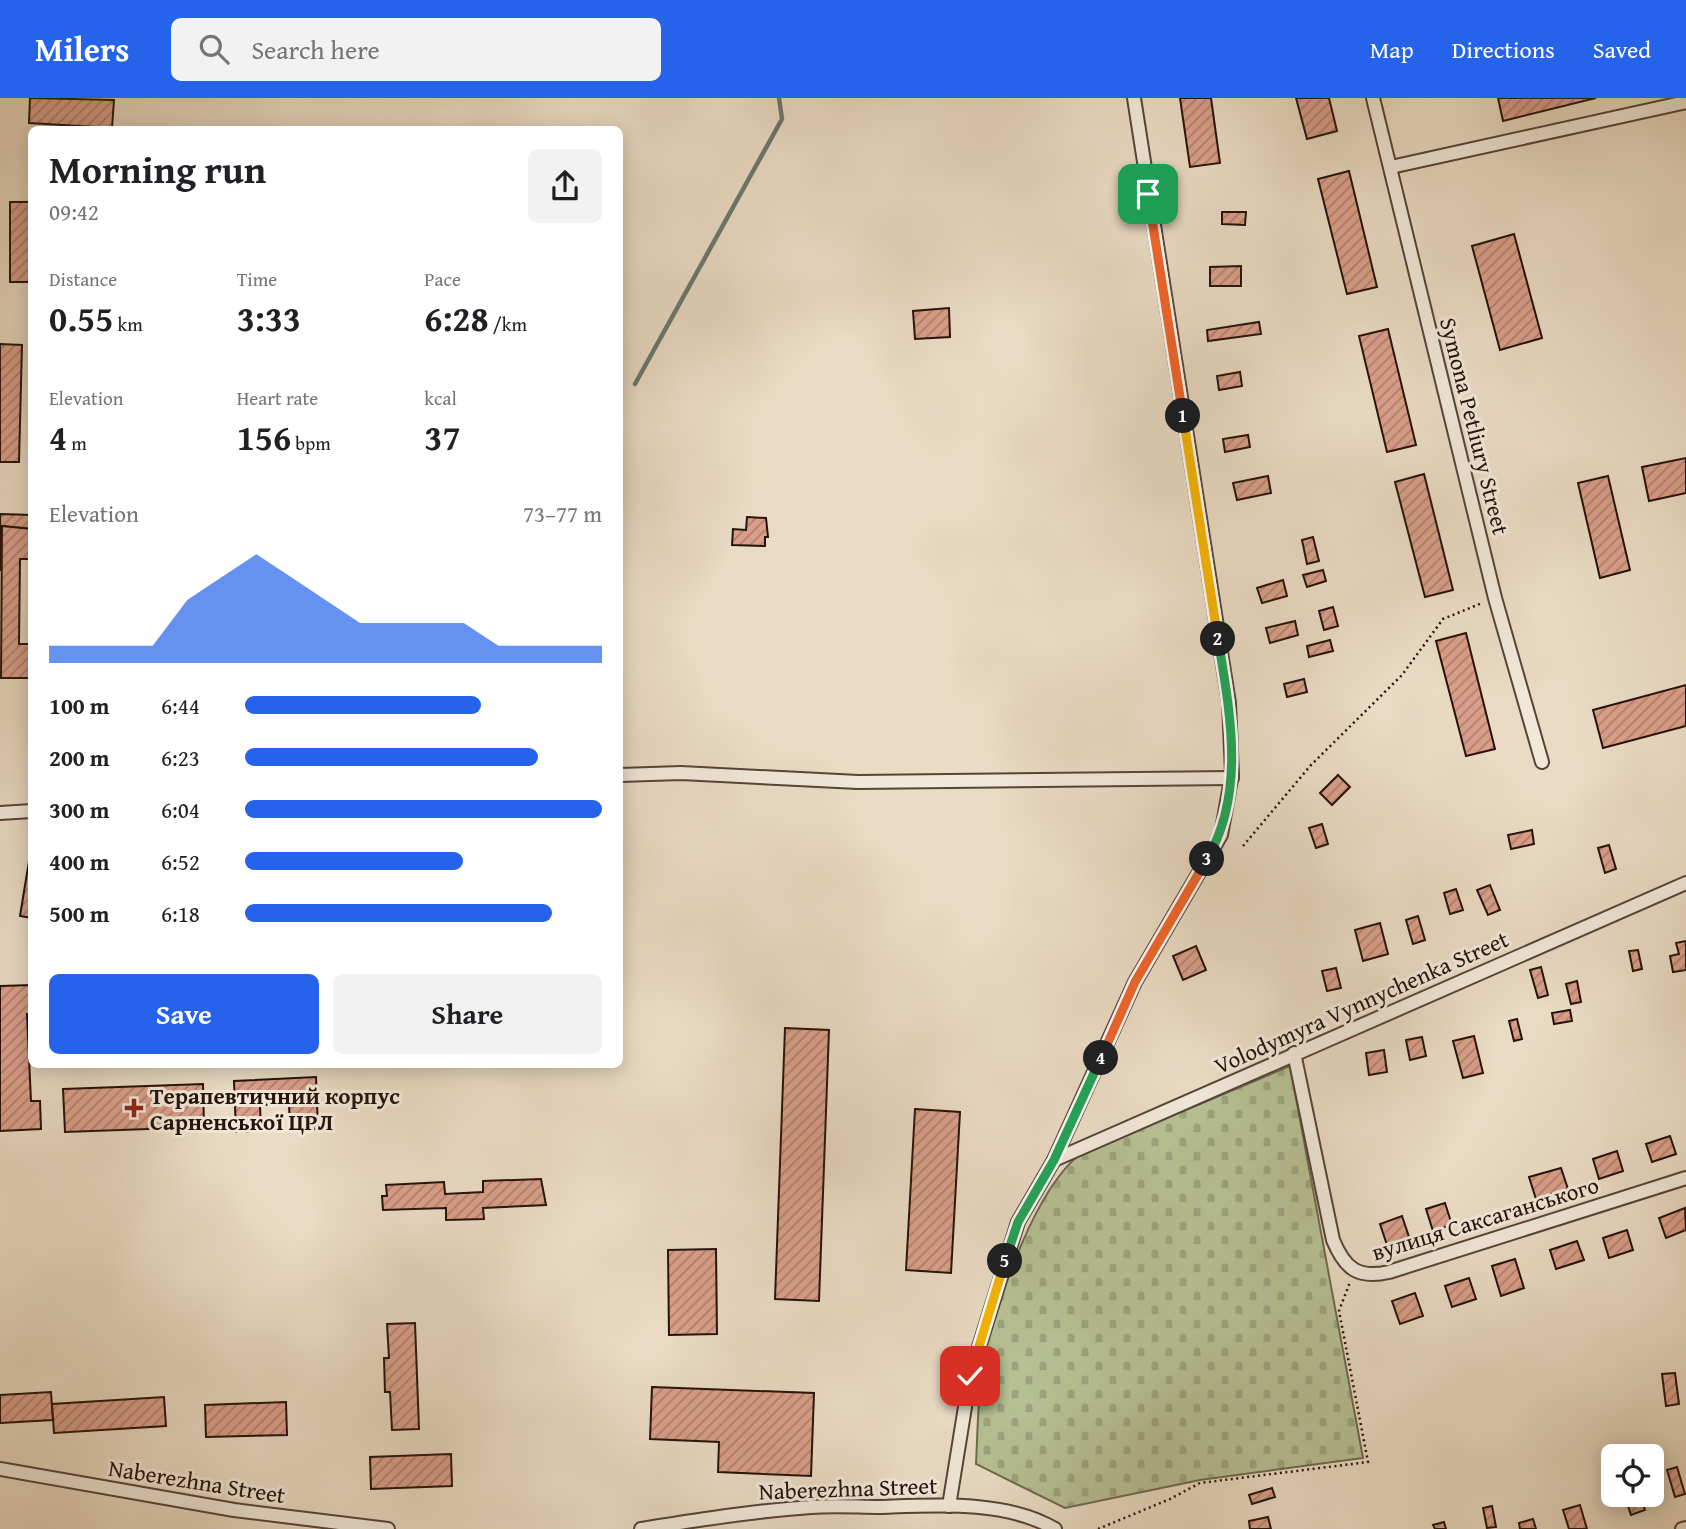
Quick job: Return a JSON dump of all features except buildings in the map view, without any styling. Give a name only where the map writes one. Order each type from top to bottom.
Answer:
[{"type":"street","points":[[949,1506],[963,1407],[986,1322],[1018,1222],[1054,1160],[1135,982],[1221,835],[1232,778],[1228,703],[1134,98]]},
{"type":"street","name":"Symona Petliury Street","points":[[1373,98],[1495,598],[1542,762]]},
{"type":"street","points":[[1391,167],[1686,102]]},
{"type":"street","points":[[623,775],[681,773],[858,782],[1232,778]]},
{"type":"street","points":[[0,813],[28,811]]},
{"type":"street","name":"Volodymyra Vynnychenka Street","points":[[1054,1160],[1686,884]]},
{"type":"street","name":"вулиця Саксаганського","points":[[1294,1054],[1333,1240],[1342,1257],[1354,1270],[1371,1276],[1686,1178]]},
{"type":"street","name":"Naberezhna Street","points":[[0,1469],[234,1510],[388,1529]]},
{"type":"street","name":"Naberezhna Street","points":[[641,1529],[742,1513],[815,1507],[949,1506],[1011,1513],[1041,1521],[1055,1529]]},
{"type":"path","points":[[1243,846],[1311,765],[1402,675],[1443,619],[1495,598]]},
{"type":"path","points":[[1098,1529],[1171,1499],[1200,1483],[1367,1462],[1339,1311],[1354,1270]]},
{"type":"green space","points":[[1290,1066],[1363,1458],[1200,1480],[1065,1508],[976,1464],[982,1371],[994,1319],[1035,1215],[1063,1171],[1079,1155]]},
{"type":"waterway","points":[[635,384],[782,119],[779,98]]},
{"type":"place","name":"Терапевтичний корпус Сарненської ЦРЛ","points":[[134,1108]]},
{"type":"route","points":[[970,1376],[1018,1222],[1054,1160],[1135,982],[1221,835],[1233,774],[1228,703],[1148,194]]}]
